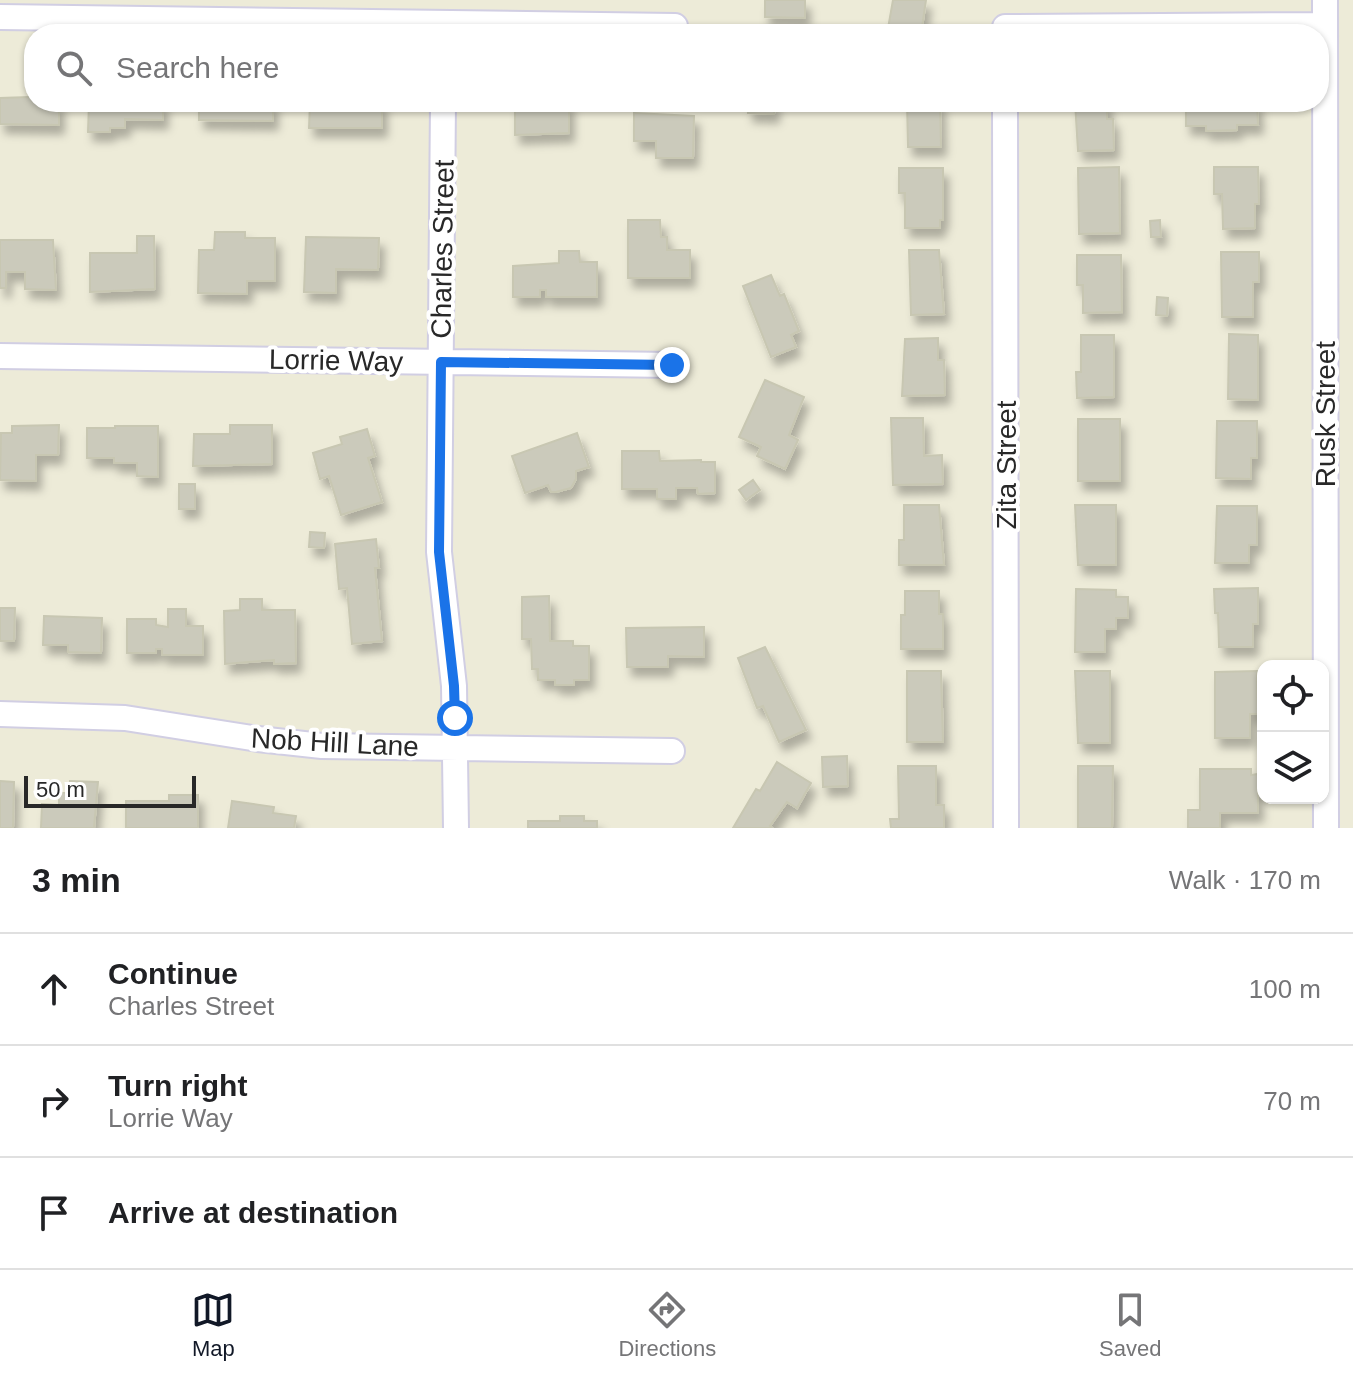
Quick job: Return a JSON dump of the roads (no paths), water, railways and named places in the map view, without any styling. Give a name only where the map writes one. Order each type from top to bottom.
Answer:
[{"type":"street","name":"Rusk Street","points":[[1325,0],[1325,24]]},
{"type":"street","points":[[0,17],[444,19],[609,24]]},
{"type":"street","name":"Charles Street","points":[[443,112],[439,552],[454,686],[456,828]]},
{"type":"street","name":"Zita Street","points":[[1005,112],[1006,828]]},
{"type":"street","name":"Rusk Street","points":[[1325,112],[1326,828]]},
{"type":"street","name":"Lorrie Way","points":[[0,356],[672,365]]},
{"type":"street","name":"Nob Hill Lane","points":[[0,714],[125,718],[322,746],[672,751]]}]
